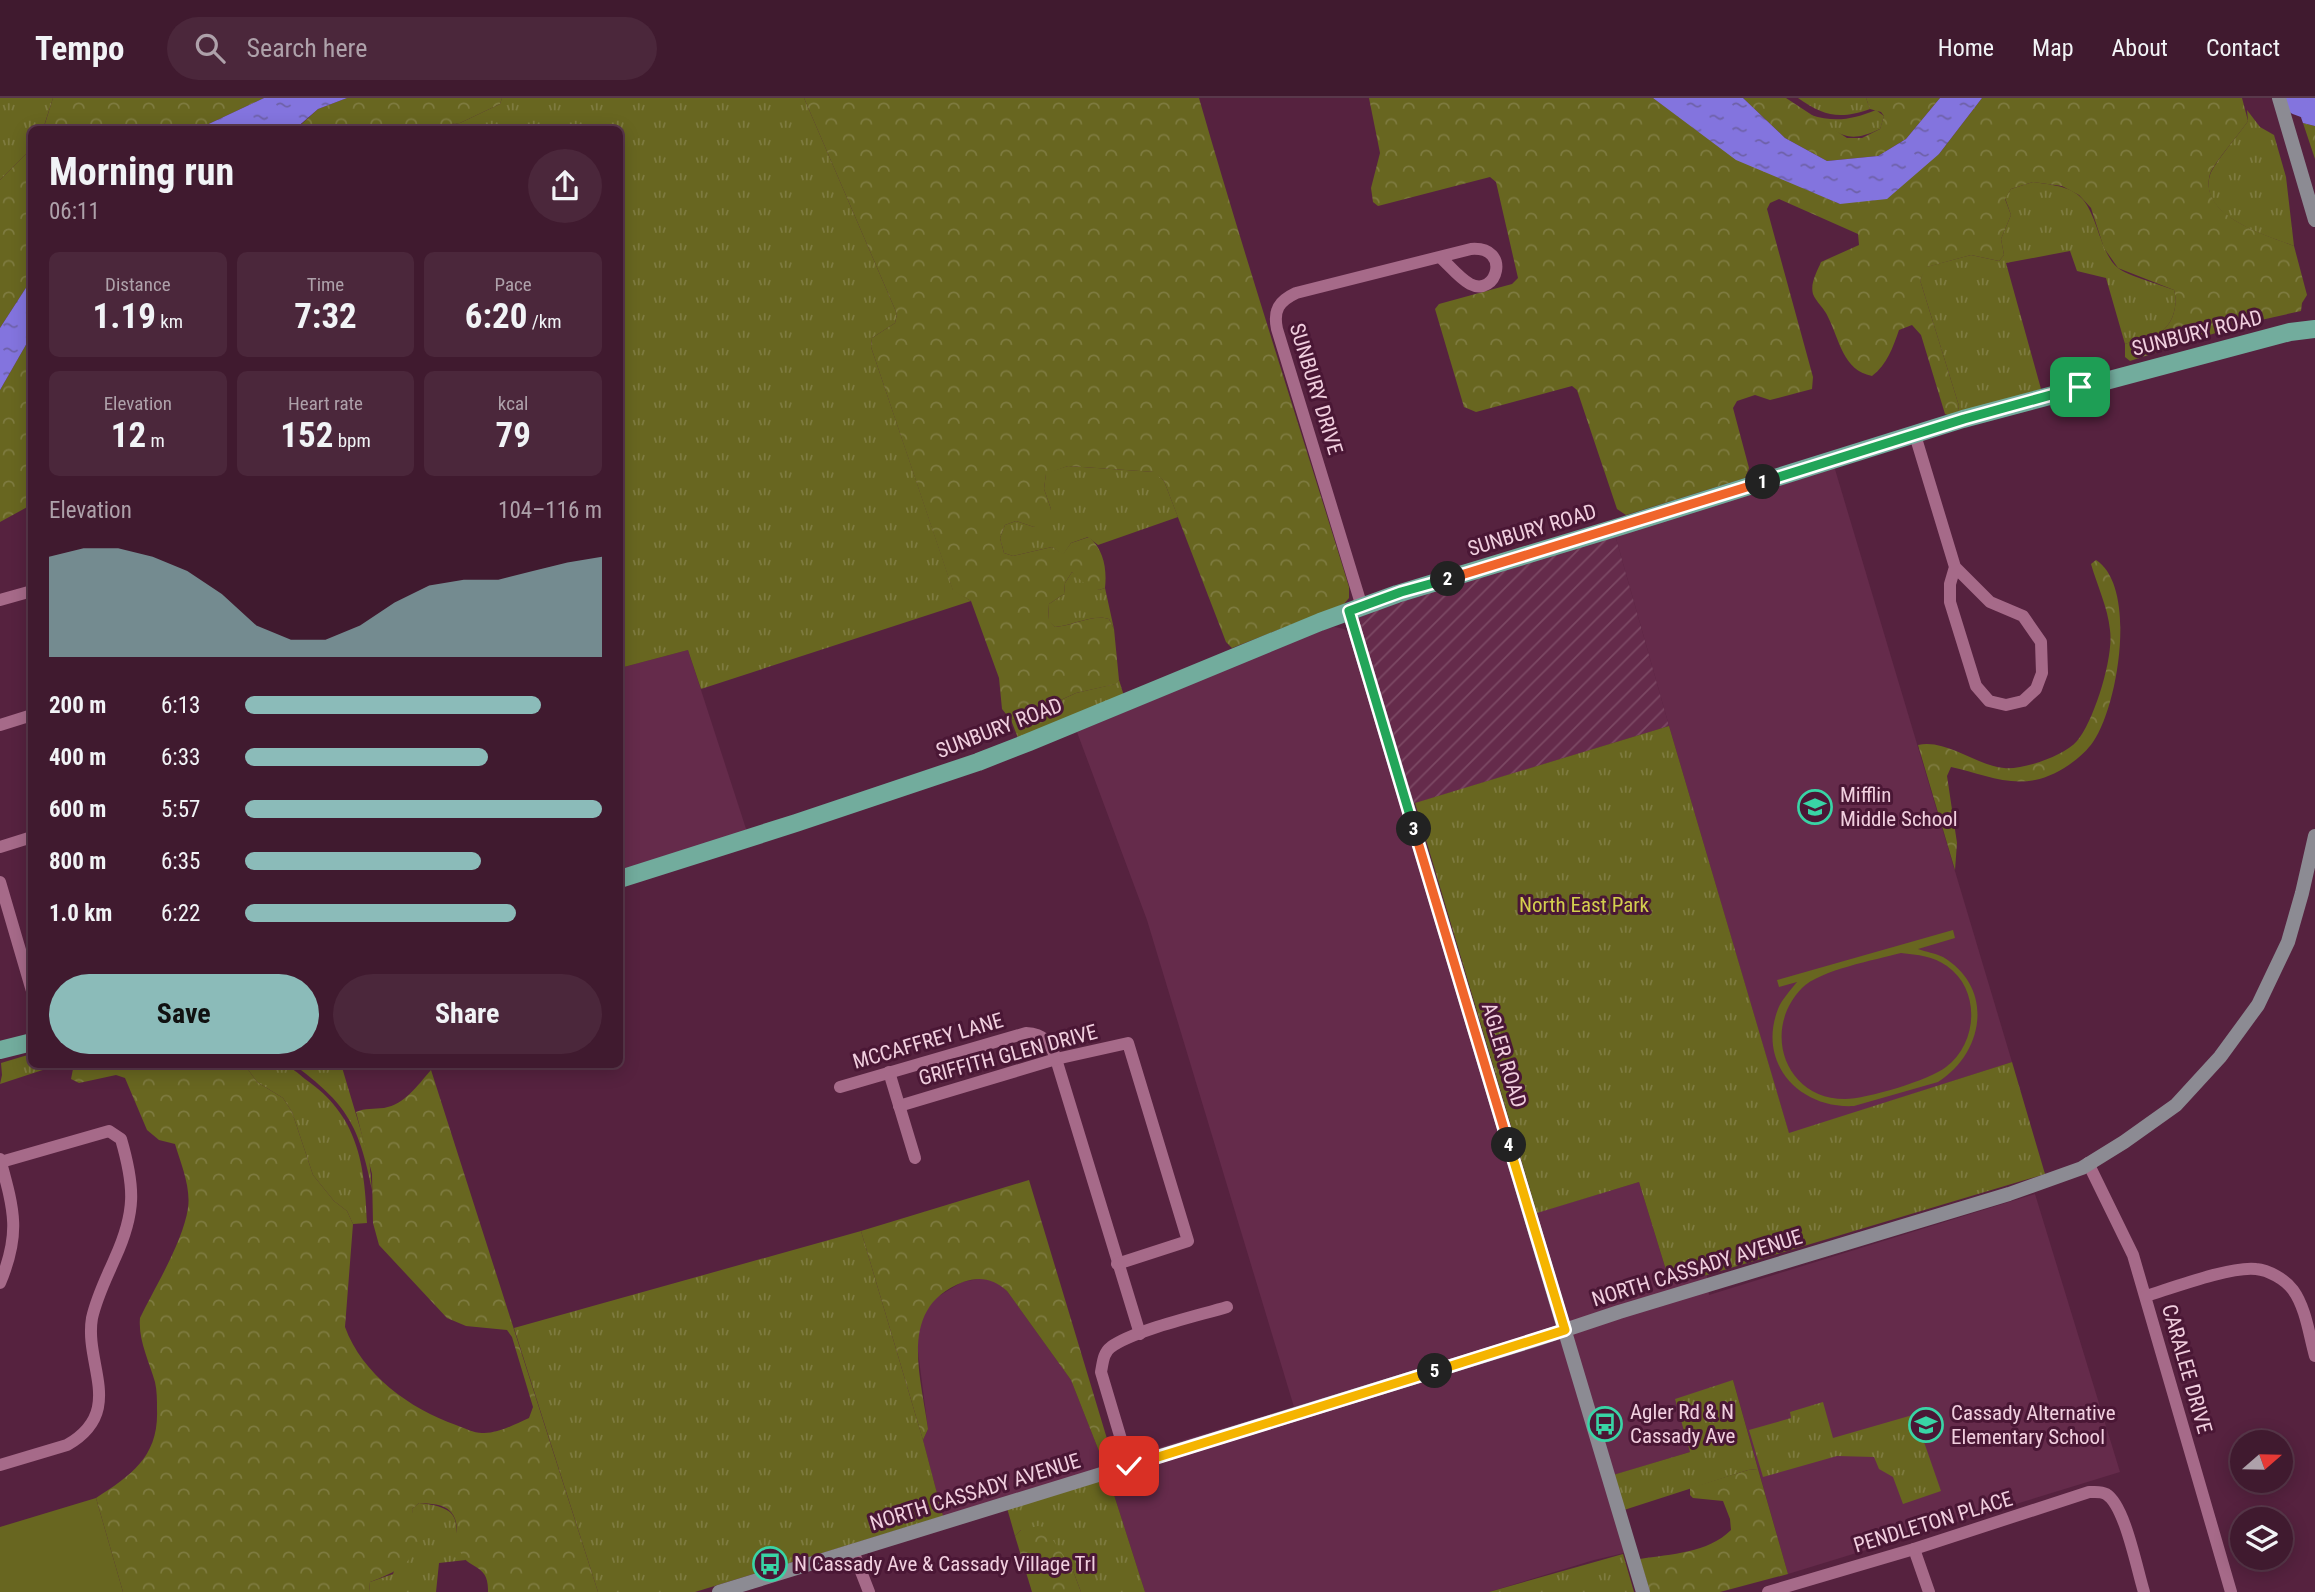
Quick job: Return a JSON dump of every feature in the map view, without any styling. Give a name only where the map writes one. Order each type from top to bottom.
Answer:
[{"type":"main road","points":[[2279,98],[2315,220]]},
{"type":"main road","name":"SUNBURY ROAD","points":[[623,877],[796,823],[991,757],[1401,592],[1576,541],[1915,435],[2136,372],[2290,332],[2315,329]]},
{"type":"main road","name":"AGLER ROAD","points":[[1356,609],[1643,1592]]},
{"type":"main road","name":"NORTH CASSADY AVENUE","points":[[719,1592],[2009,1195],[2088,1163],[2124,1142],[2176,1105],[2220,1057],[2258,1005],[2288,942],[2315,836]]},
{"type":"main road","points":[[0,1050],[28,1043]]},
{"type":"street","name":"SUNBURY DRIVE","points":[[1356,609],[1277,329],[1276,309],[1284,298],[1296,293],[1440,257]]},
{"type":"street","points":[[1915,435],[1955,567],[1990,602],[2023,616],[2041,642],[2042,673],[2036,689],[2023,701],[2006,705],[1989,701],[1976,686],[1950,602],[1950,584],[1955,567]]},
{"type":"street","points":[[0,600],[28,592]]},
{"type":"street","points":[[0,725],[28,716]]},
{"type":"street","points":[[0,847],[28,839]]},
{"type":"street","points":[[0,882],[27,961]]},
{"type":"street","name":"MCCAFFREY LANE","points":[[840,1087],[1026,1033],[1038,1034],[1048,1040],[1056,1059]]},
{"type":"street","name":"GRIFFITH GLEN DRIVE","points":[[898,1106],[1056,1059],[1128,1043],[1188,1241],[1117,1264]]},
{"type":"street","points":[[1056,1059],[1140,1334]]},
{"type":"street","points":[[889,1072],[915,1158]]},
{"type":"street","points":[[0,1283],[13,1247],[15,1232],[12,1207],[0,1160],[109,1131],[116,1134],[121,1139],[130,1171],[132,1201],[125,1236],[97,1296],[91,1325],[101,1388],[98,1408],[93,1419],[76,1440],[0,1465]]},
{"type":"street","name":"CARALEE DRIVE","points":[[2088,1163],[2133,1255],[2231,1592]]},
{"type":"street","points":[[2146,1296],[2236,1270],[2257,1269],[2276,1276],[2292,1289],[2301,1307],[2315,1356]]},
{"type":"street","points":[[1129,1466],[1101,1371],[1104,1356],[1110,1348],[1140,1334],[1227,1307]]},
{"type":"street","name":"PENDLETON PLACE","points":[[1768,1592],[1914,1549],[2090,1492],[2108,1495],[2120,1512],[2144,1592]]},
{"type":"street","points":[[1914,1549],[1929,1592]]},
{"type":"street","points":[[853,1551],[869,1592]]},
{"type":"shaded area","name":"Mifflin Middle School","points":[[1834,466],[2012,1062],[1789,1134],[1615,535]]},
{"type":"shaded area","points":[[1615,535],[1669,726],[1403,807],[1354,610]]},
{"type":"shaded area","points":[[1335,627],[1349,633],[1525,1216],[1639,1182],[1670,1283],[1707,1275],[1709,1295],[2035,1194],[2120,1472],[1788,1574],[1733,1380],[1690,1452],[1614,1475],[1637,1550],[1594,1560],[1489,1592],[1145,1592],[1108,1476],[943,1516],[923,1440],[928,1429],[917,1344],[921,1318],[934,1299],[962,1282],[983,1278],[997,1282],[1007,1291],[1071,1380],[1104,1464],[1294,1407],[1147,920],[1077,732],[1325,628]]},
{"type":"shaded area","points":[[688,650],[749,838],[623,877],[623,667]]},
{"type":"green space","points":[[0,98],[53,98],[44,126],[28,126],[28,152],[0,180]]},
{"type":"green space","points":[[53,98],[264,98],[204,126],[44,126]]},
{"type":"green space","points":[[347,98],[502,98],[500,104],[460,123],[433,126],[299,126],[318,109]]},
{"type":"green space","points":[[502,98],[804,98],[897,314],[895,323],[872,338],[871,347],[953,590],[971,601],[701,689],[688,650],[623,667],[623,126],[433,126],[460,123],[500,104]]},
{"type":"green space","points":[[804,98],[1199,98],[1349,587],[1349,598],[1344,604],[1232,648],[1226,642],[1164,481],[1154,472],[1068,466],[1046,474],[1044,489],[1051,509],[1045,522],[1034,527],[1016,521],[1005,525],[1000,538],[1004,553],[1013,556],[1052,547],[1063,554],[1071,543],[1089,537],[1094,542],[1103,560],[1105,588],[1099,590],[1086,585],[1072,572],[1065,583],[1064,594],[1049,604],[1048,619],[1055,627],[1089,619],[1109,619],[1114,629],[1119,680],[1116,684],[1076,693],[1011,720],[1002,709],[999,678],[971,601],[953,591],[871,347],[872,338],[895,323],[897,314]]},
{"type":"green space","points":[[1369,98],[1653,98],[1744,156],[1840,204],[1939,154],[1982,98],[2242,98],[2248,121],[2212,169],[2209,189],[2214,201],[2237,222],[2294,246],[2307,295],[2301,311],[2243,324],[2130,361],[2125,357],[2125,344],[2149,337],[2166,327],[2175,306],[2174,290],[2118,268],[2104,248],[2091,208],[2079,195],[2062,186],[2033,182],[2011,189],[2005,199],[2011,215],[2001,239],[2004,255],[1999,261],[1971,255],[1927,267],[1920,280],[1959,406],[1957,414],[1951,416],[1945,414],[1921,335],[1912,325],[1899,330],[1886,361],[1872,376],[1862,373],[1848,361],[1827,314],[1814,297],[1812,286],[1821,262],[1859,245],[1858,234],[1779,199],[1770,203],[1767,209],[1813,377],[1812,389],[1770,400],[1755,395],[1737,401],[1733,408],[1749,468],[1745,478],[1626,515],[1617,509],[1577,390],[1572,386],[1476,412],[1464,407],[1435,309],[1439,304],[1512,284],[1518,278],[1496,182],[1490,177],[1378,206],[1373,202],[1371,188],[1380,153]]},
{"type":"green space","points":[[1743,98],[1786,98],[1847,138],[1862,138],[1880,129],[1884,116],[1881,112],[1870,109],[1866,98],[1940,98],[1906,139],[1878,156],[1827,161],[1785,138]]},
{"type":"green space","points":[[1798,98],[1866,98],[1870,109],[1849,114],[1832,114],[1816,109]]},
{"type":"green space","points":[[1876,110],[1884,116],[1880,129],[1851,137],[1837,132],[1811,115],[1844,119]]},
{"type":"green space","points":[[2247,110],[2260,127],[2274,135],[2286,177],[2294,246],[2237,222],[2214,202],[2209,189],[2212,170],[2248,121]]},
{"type":"green space","points":[[2303,123],[2315,126],[2315,159]]},
{"type":"green space","points":[[28,152],[28,285],[0,328],[0,180]]},
{"type":"green space","points":[[2033,182],[2062,187],[2079,196],[2091,212],[2112,262],[2128,274],[2174,290],[2174,312],[2170,323],[2162,331],[2125,344],[2106,278],[2077,271],[2070,251],[2006,263],[2041,389],[1957,414],[1959,406],[1920,280],[1926,267],[1971,255],[1999,261],[2004,255],[2001,239],[2011,215],[2005,198],[2011,189]]},
{"type":"green space","points":[[28,341],[28,507],[0,522],[0,390]]},
{"type":"green space","points":[[1068,466],[1155,472],[1164,481],[1178,517],[1098,545],[1088,537],[1071,543],[1063,555],[1052,547],[1013,556],[1004,553],[1000,538],[1005,525],[1016,521],[1034,527],[1051,509],[1044,489],[1046,473]]},
{"type":"green space","points":[[2096,560],[2109,574],[2117,595],[2120,620],[2116,676],[2102,725],[2082,755],[2043,778],[2004,780],[1951,767],[1947,776],[1957,843],[1955,870],[1918,745],[1939,746],[1993,766],[2012,768],[2053,757],[2077,741],[2096,704],[2109,656],[2110,630],[2107,613],[2091,564]]},
{"type":"green space","points":[[1072,572],[1099,590],[1105,588],[1114,629],[1109,619],[1103,618],[1055,627],[1048,620],[1049,604],[1064,594],[1065,583]]},
{"type":"green space","points":[[1119,680],[1124,696],[1018,738],[1011,720],[1076,693],[1115,684]]},
{"type":"green space","name":"North East Park","points":[[1669,726],[1789,1133],[2012,1062],[2045,1174],[1707,1275],[1670,1283],[1639,1182],[1537,1213],[1415,803]]},
{"type":"green space","points":[[1953,930],[1955,938],[1918,949],[1943,957],[1960,970],[1971,986],[1977,1020],[1974,1038],[1966,1055],[1954,1070],[1938,1082],[1854,1106],[1834,1105],[1816,1100],[1800,1091],[1778,1064],[1773,1047],[1773,1029],[1780,1005],[1797,982],[1779,987],[1777,980]],"holes":[[[1901,953],[1925,956],[1942,963],[1958,976],[1966,989],[1971,1016],[1969,1031],[1957,1057],[1938,1072],[1867,1096],[1845,1099],[1824,1096],[1807,1088],[1794,1075],[1782,1042],[1783,1023],[1790,1005],[1802,988],[1821,976]]]},
{"type":"green space","points":[[28,1055],[28,1068],[49,1068],[0,1084],[1,1063]]},
{"type":"green space","points":[[73,1068],[247,1068],[257,1082],[283,1098],[292,1112],[313,1175],[334,1201],[347,1211],[353,1224],[345,1327],[363,1360],[390,1388],[422,1410],[469,1430],[494,1432],[529,1418],[533,1407],[512,1337],[507,1330],[466,1326],[447,1318],[379,1245],[373,1223],[372,1174],[356,1112],[398,1103],[410,1094],[431,1070],[598,1592],[488,1592],[485,1575],[467,1561],[459,1549],[456,1521],[451,1512],[440,1505],[419,1503],[412,1509],[419,1530],[411,1558],[397,1570],[370,1582],[369,1592],[123,1592],[96,1498],[132,1472],[148,1452],[153,1440],[156,1425],[156,1389],[142,1342],[140,1318],[180,1235],[188,1208],[188,1192],[175,1144],[159,1140],[147,1130],[125,1078],[116,1075],[79,1083],[71,1079]]},
{"type":"green space","points":[[247,1068],[291,1068],[323,1093],[337,1108],[355,1142],[360,1161],[367,1223],[353,1224],[347,1211],[334,1201],[313,1175],[292,1112],[283,1098],[257,1082]]},
{"type":"green space","points":[[298,1068],[342,1068],[369,1158],[372,1190],[356,1132],[338,1104]]},
{"type":"green space","points":[[1029,1180],[1114,1462],[1104,1464],[1071,1380],[1007,1291],[992,1281],[981,1279],[963,1282],[942,1293],[929,1308],[921,1326],[919,1366],[928,1429],[923,1440],[861,1231]]},
{"type":"green space","points":[[861,1231],[943,1516],[695,1592],[598,1592],[514,1328]]},
{"type":"green space","points":[[1733,1380],[1758,1469],[1624,1510],[1613,1475],[1690,1452],[1675,1399]]},
{"type":"green space","points":[[1823,1402],[1833,1438],[1923,1412],[1924,1442],[1941,1491],[1903,1504],[1893,1477],[1879,1469],[1874,1457],[1837,1456],[1763,1477],[1749,1430],[1791,1418],[1790,1412]]},
{"type":"green space","points":[[1758,1469],[1788,1574],[1720,1592],[1650,1592],[1640,1559],[1700,1548],[1722,1538],[1731,1530],[1723,1501],[1693,1498],[1690,1488]]},
{"type":"green space","points":[[1108,1476],[1145,1592],[1081,1592],[1072,1568],[1021,1530],[1015,1536],[1007,1508]]},
{"type":"green space","points":[[96,1498],[123,1592],[0,1592],[0,1527]]},
{"type":"green space","points":[[419,1503],[436,1506],[453,1515],[460,1549],[466,1560],[439,1563],[436,1592],[369,1592],[370,1582],[393,1574],[413,1517],[412,1509]]},
{"type":"green space","points":[[1044,1527],[1072,1568],[1081,1592],[1032,1592],[1015,1536],[1021,1530]]},
{"type":"green space","points":[[1623,1554],[1634,1592],[1489,1592]]},
{"type":"water","points":[[264,98],[347,98],[318,109],[298,126],[204,126]]},
{"type":"water","points":[[1653,98],[1743,98],[1785,138],[1827,161],[1878,156],[1906,139],[1940,98],[1982,98],[1939,154],[1887,199],[1840,204],[1736,160]]},
{"type":"water","points":[[2294,98],[2315,98],[2315,126],[2303,123]]},
{"type":"water","points":[[28,285],[28,341],[0,390],[0,328]]},
{"type":"waterway","points":[[2289,98],[2296,105],[2315,112]]},
{"type":"place","name":"Mifflin Middle School","points":[[1815,807]]},
{"type":"place","name":"Agler Rd & N Cassady Ave","points":[[1605,1424]]},
{"type":"place","name":"Cassady Alternative Elementary School","points":[[1926,1425]]},
{"type":"place","name":"N Cassady Ave & Cassady Village Trl","points":[[770,1564]]},
{"type":"route","points":[[1129,1466],[1565,1330],[1349,611],[1401,592],[1475,572],[1964,419],[2080,387]]}]
